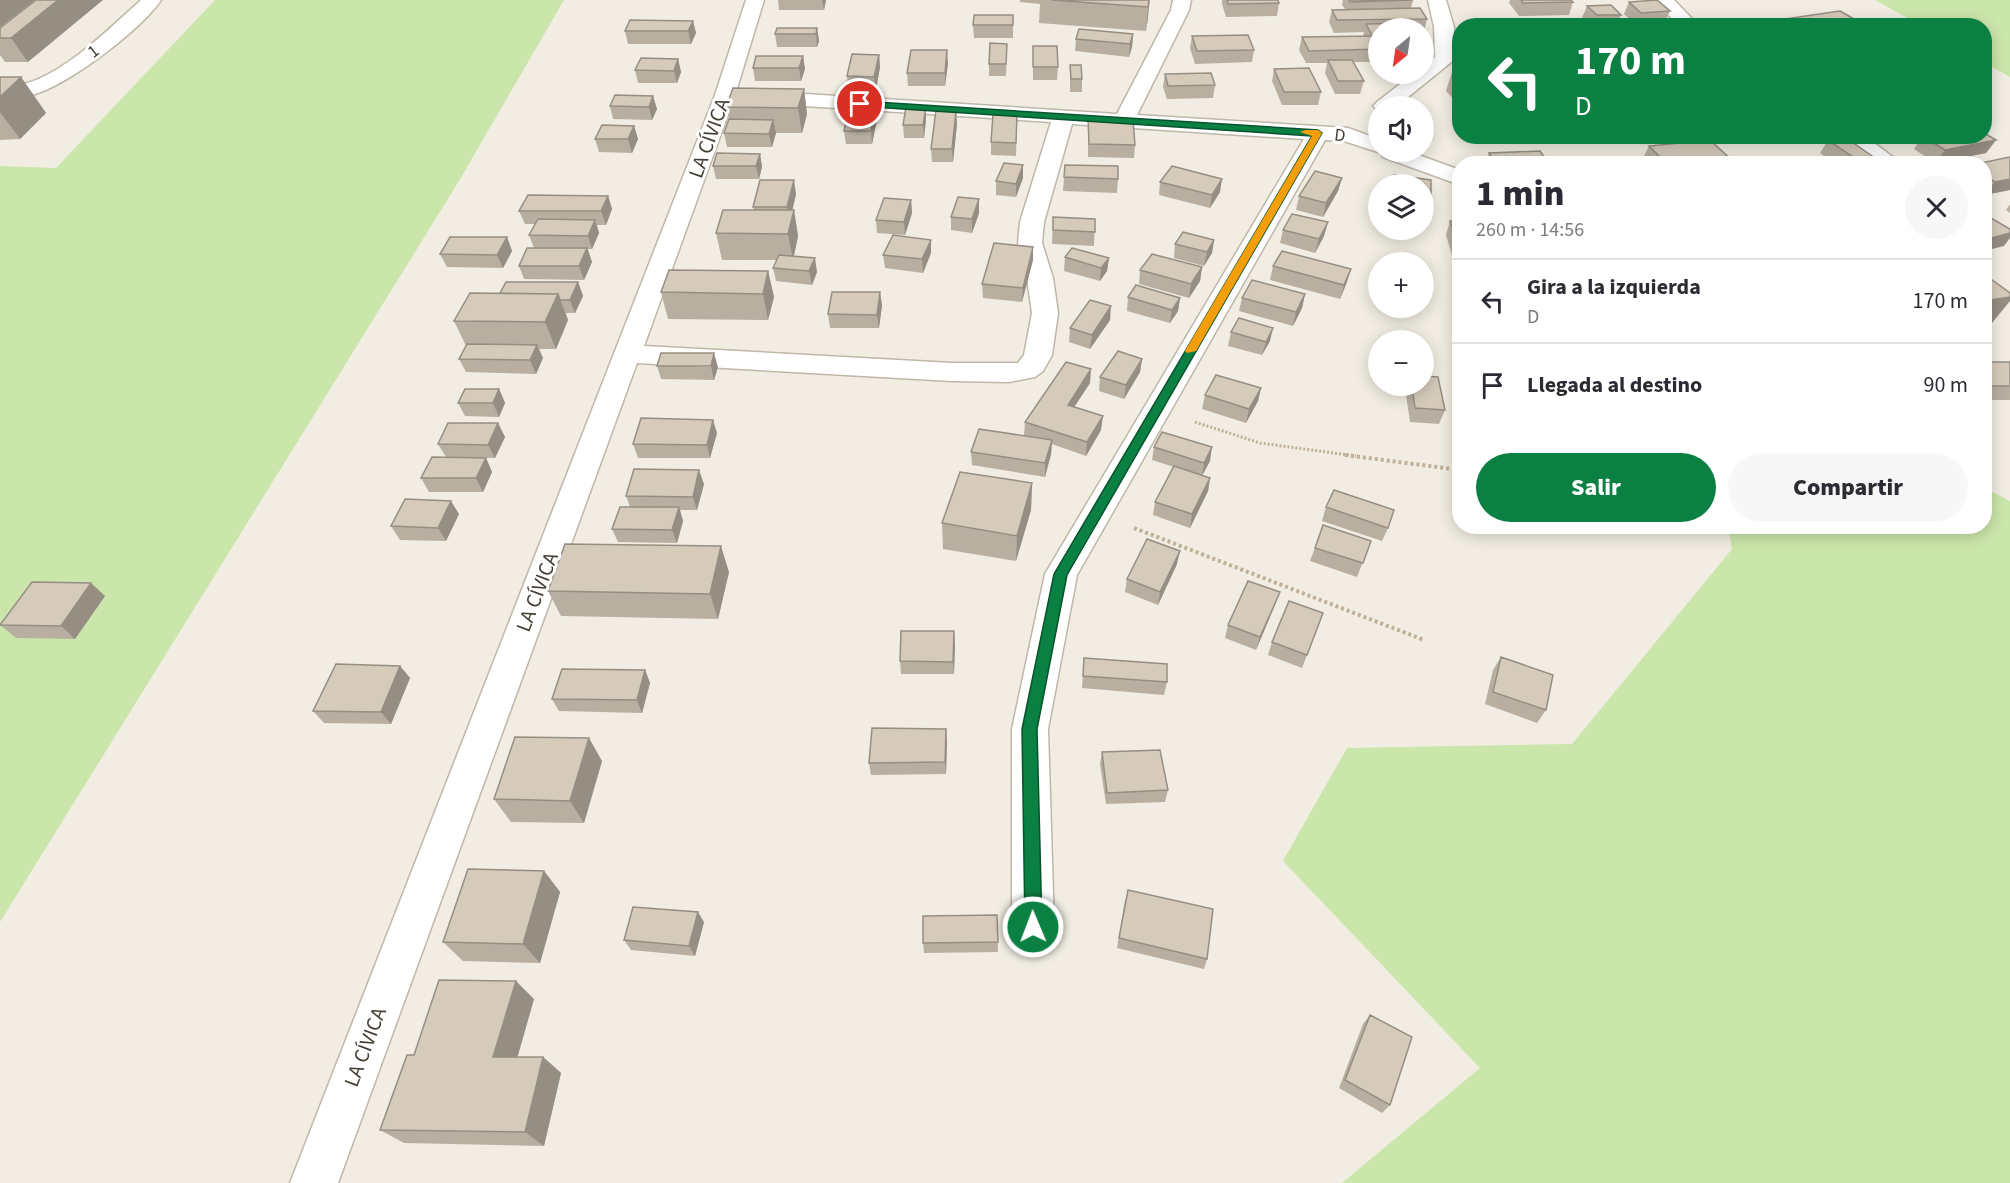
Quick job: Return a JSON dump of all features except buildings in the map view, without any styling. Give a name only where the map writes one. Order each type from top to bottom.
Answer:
[{"type":"street","name":"1","points":[[0,90],[26,91],[71,68],[116,33],[152,0]]},
{"type":"street","name":"LA CÍVICA","points":[[314,1183],[725,95],[755,0]]},
{"type":"street","points":[[1123,122],[1180,10],[1182,0]]},
{"type":"street","points":[[1400,96],[1452,59],[1437,0]]},
{"type":"street","points":[[1663,0],[1682,18]]},
{"type":"street","name":"D","points":[[725,95],[1318,133],[1368,118]]},
{"type":"street","points":[[627,354],[952,372],[1009,373],[1025,370],[1033,364],[1038,355],[1045,313],[1040,278],[1030,243],[1032,222],[1063,118]]},
{"type":"street","points":[[1033,927],[1030,729],[1061,574],[1318,133]]},
{"type":"street","points":[[1861,144],[1879,156]]},
{"type":"street","points":[[1418,162],[1452,175]]},
{"type":"path","points":[[1156,410],[1260,443],[1452,469]]},
{"type":"path","points":[[1096,514],[1424,640]]},
{"type":"green space","points":[[215,0],[564,0],[459,181],[0,922],[0,166],[56,168]]},
{"type":"green space","points":[[1875,0],[2010,0],[2010,77],[1992,67],[1992,18],[1907,18]]},
{"type":"green space","points":[[1992,492],[2010,501],[2010,1183],[1342,1183],[1480,1068],[1283,861],[1347,748],[1572,744],[1732,549],[1729,534],[1992,534]]},
{"type":"slow traffic","points":[[1191,351],[1318,133],[1305,132]]},
{"type":"route","points":[[860,104],[1318,133],[1061,574],[1030,729],[1033,927]]}]
